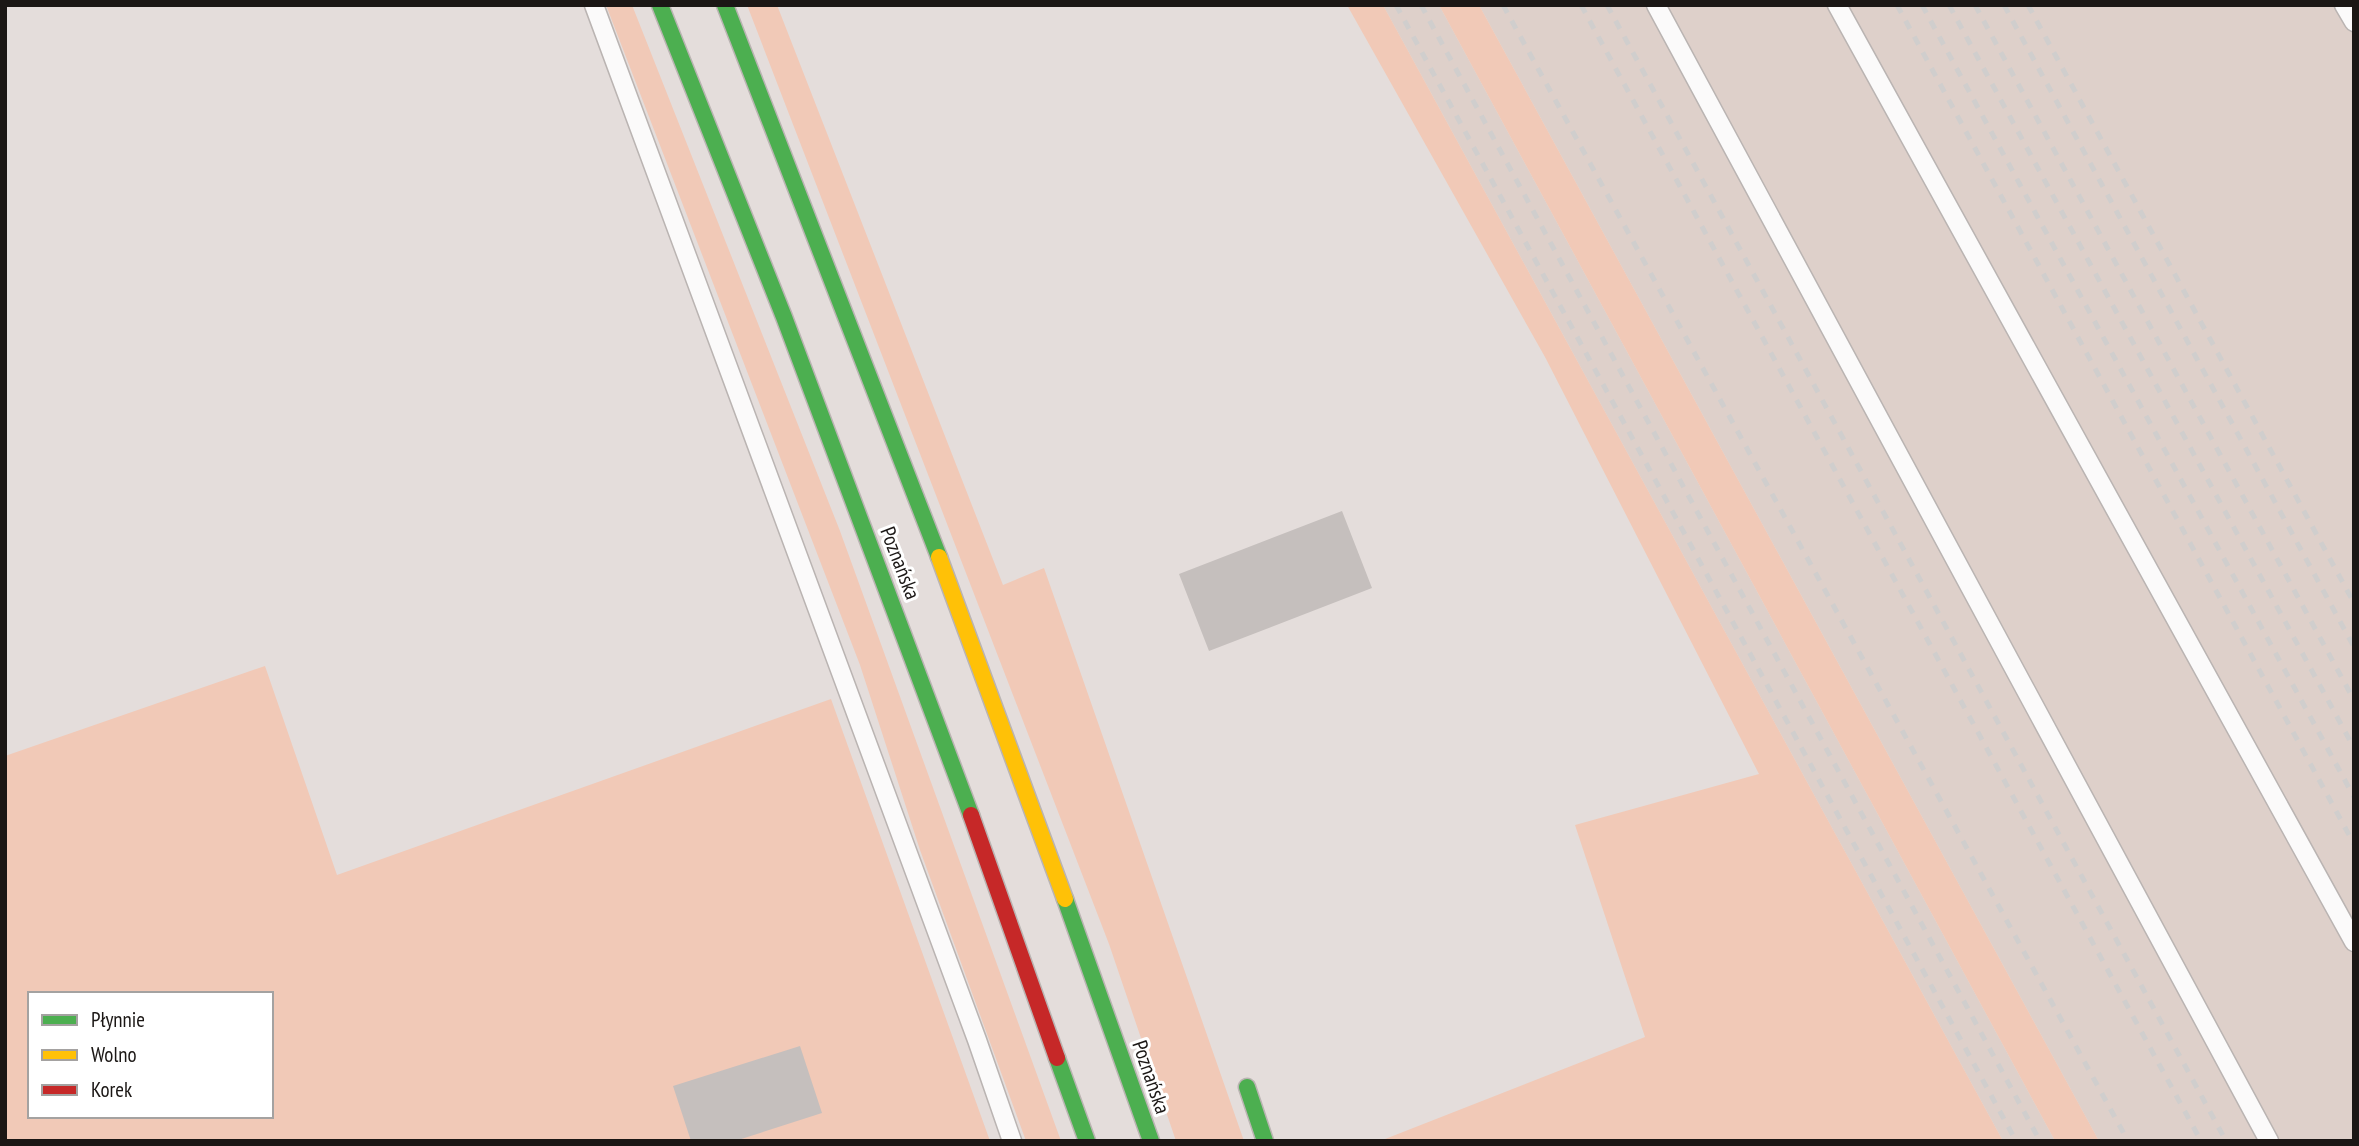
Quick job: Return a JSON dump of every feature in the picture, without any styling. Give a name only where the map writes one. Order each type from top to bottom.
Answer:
[{"type":"main road","name":"Poznańska","points":[[660,5],[784,317],[944,739],[1087,1141]]},
{"type":"main road","name":"Poznańska","points":[[725,5],[982,668],[1151,1141]]},
{"type":"main road","points":[[1247,1087],[1265,1141]]},
{"type":"lane","points":[[594,5],[1012,1141]]},
{"type":"lane","points":[[1656,5],[2269,1141]]},
{"type":"lane","points":[[1837,5],[2354,942]]},
{"type":"lane","points":[[2344,5],[2354,22]]},
{"type":"shaded area","points":[[606,5],[632,5],[840,531],[1061,1141],[1026,1141],[920,850],[860,665]]},
{"type":"shaded area","points":[[747,5],[777,5],[1003,585],[1044,568],[1244,1141],[1176,1141],[1109,944]]},
{"type":"shaded area","points":[[1347,5],[1383,5],[2003,1141],[1380,1141],[1645,1037],[1575,825],[1759,774],[1545,357]]},
{"type":"shaded area","points":[[1383,5],[1439,5],[2055,1141],[2003,1141]]},
{"type":"shaded area","points":[[1439,5],[1479,5],[2099,1141],[2055,1141]]},
{"type":"shaded area","points":[[1479,5],[2354,5],[2354,1141],[2099,1141]]},
{"type":"shaded area","points":[[265,666],[337,875],[831,699],[990,1141],[5,1141],[5,756]]},
{"type":"building","points":[[1342,511],[1372,588],[1209,651],[1179,574]]},
{"type":"building","points":[[800,1046],[822,1113],[735,1141],[691,1141],[673,1086]]},
{"type":"railway","points":[[1396,5],[2016,1141]]},
{"type":"railway","points":[[1421,5],[2040,1141]]},
{"type":"railway","points":[[1503,5],[2128,1141]]},
{"type":"railway","points":[[1581,5],[2201,1141]]},
{"type":"railway","points":[[1607,5],[2226,1141]]},
{"type":"railway","points":[[1897,5],[2354,844]]},
{"type":"railway","points":[[1922,5],[2354,797]]},
{"type":"railway","points":[[1949,5],[2354,748]]},
{"type":"railway","points":[[1975,5],[2354,700]]},
{"type":"railway","points":[[2004,5],[2354,647]]},
{"type":"railway","points":[[2028,5],[2354,603]]},
{"type":"traffic: fast","points":[[660,5],[784,317],[971,815]]},
{"type":"traffic: fast","points":[[725,5],[939,557]]},
{"type":"traffic: fast","points":[[1065,899],[1151,1141]]},
{"type":"traffic: fast","points":[[1057,1058],[1087,1141]]},
{"type":"traffic: fast","points":[[1247,1087],[1265,1141]]},
{"type":"traffic: slow","points":[[939,557],[1065,899]]},
{"type":"traffic: jam","points":[[971,815],[1057,1058]]}]
